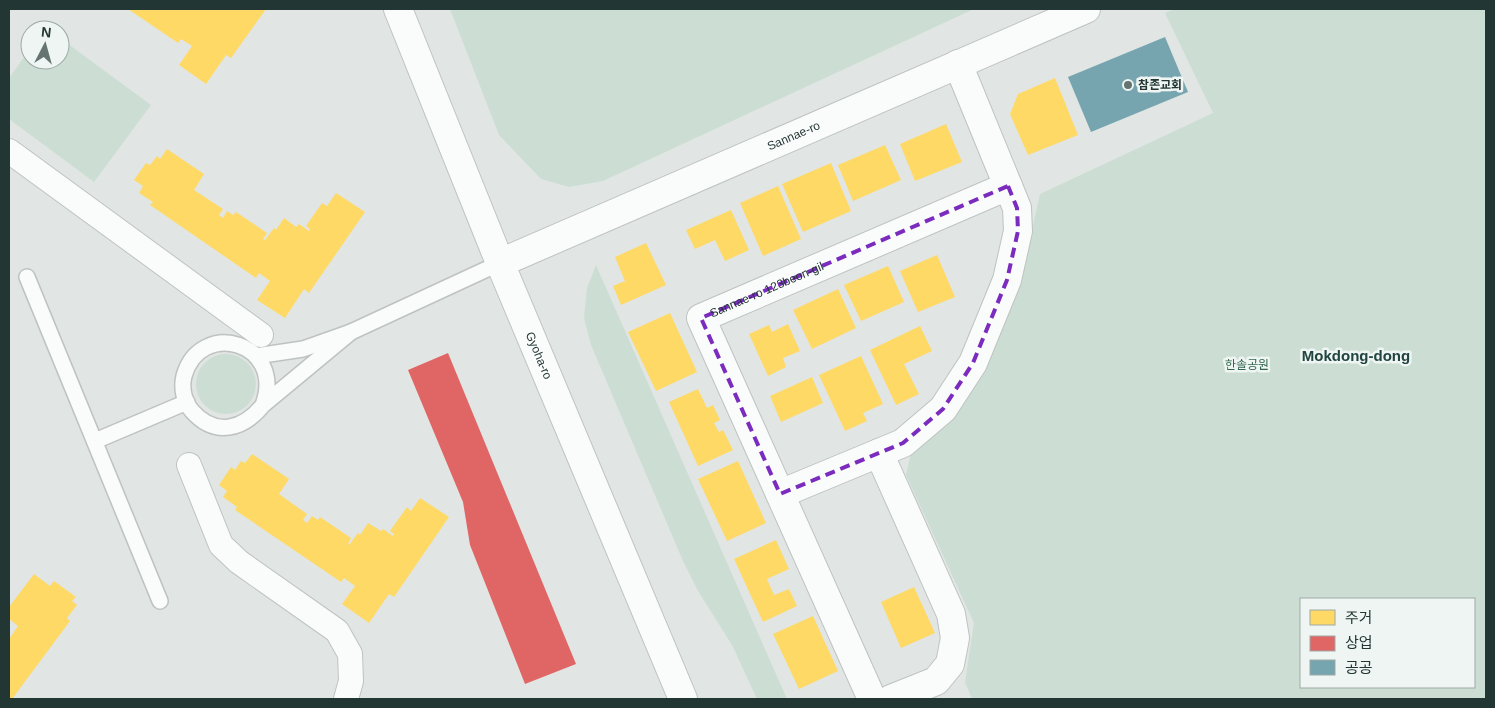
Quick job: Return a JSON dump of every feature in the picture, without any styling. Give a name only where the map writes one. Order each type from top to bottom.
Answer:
[{"type":"street","name":"Gyoha-ro","points":[[398,9],[500,263],[683,699]]},
{"type":"street","name":"Sannae-ro","points":[[500,263],[1086,9]]},
{"type":"street","points":[[780,494],[903,443],[943,408],[973,362],[1007,280],[1018,230],[1017,208],[958,64]]},
{"type":"street","points":[[9,151],[259,346]]},
{"type":"street","name":"Sannae-ro 123beon-gil","points":[[872,699],[702,318],[1008,186]]},
{"type":"street","points":[[878,453],[951,614],[955,638],[950,664],[936,681],[891,699]]},
{"type":"street","points":[[189,465],[221,545],[239,562],[337,631],[350,654],[351,681],[346,699]]},
{"type":"lane","points":[[351,332],[243,424],[229,427],[214,426],[201,420],[190,410],[184,397],[183,382],[186,368],[195,355],[207,347],[220,343],[246,348],[259,346],[303,349],[351,332],[500,263]]},
{"type":"lane","points":[[27,277],[160,601]]},
{"type":"lane","points":[[259,346],[267,380],[267,393],[263,405]]},
{"type":"lane","points":[[95,441],[187,402]]},
{"type":"highlighted area","points":[[1008,186],[1017,208],[1018,231],[1007,280],[973,363],[943,409],[903,443],[780,494],[701,318]]},
{"type":"green space","points":[[450,9],[974,9],[603,181],[569,187],[541,179],[499,135]]},
{"type":"green space","name":"한솔공원","points":[[1175,9],[1486,9],[1486,699],[972,699],[965,682],[974,623],[906,475],[911,453],[956,416],[987,367],[1019,287],[1040,194],[1213,113],[1165,13]]},
{"type":"green space","points":[[70,45],[151,105],[94,182],[9,119],[9,78],[20,63],[20,70],[70,70]]},
{"type":"green space","points":[[596,265],[787,699],[757,699],[732,645],[698,591],[683,561],[591,345],[584,318],[587,288]]},
{"type":"green space","points":[[226,354],[243,359],[251,367],[256,384],[251,401],[243,409],[226,414],[209,409],[201,401],[196,384],[201,367],[209,359]]},
{"type":"building: 주거","points":[[128,9],[266,9],[231,58],[226,55],[206,84],[179,65],[192,46],[181,39],[178,43]]},
{"type":"building: 주거","points":[[1055,78],[1078,135],[1028,155],[1010,114],[1018,94]]},
{"type":"building: 주거","points":[[946,124],[962,162],[915,181],[900,144]]},
{"type":"building: 주거","points":[[885,145],[901,180],[853,201],[838,165]]},
{"type":"building: 주거","points":[[167,149],[204,174],[194,190],[223,209],[219,215],[223,218],[227,211],[233,215],[236,212],[267,233],[263,239],[265,240],[274,228],[276,230],[284,218],[296,227],[299,224],[309,231],[310,229],[306,226],[322,203],[327,206],[336,193],[365,212],[309,293],[304,289],[285,318],[257,300],[270,281],[259,273],[256,278],[150,205],[153,202],[139,193],[143,186],[134,180],[146,163],[150,165],[157,156],[160,159]]},
{"type":"building: 주거","points":[[831,163],[851,211],[803,232],[782,184]]},
{"type":"building: 주거","points":[[778,186],[801,239],[763,256],[740,203]]},
{"type":"building: 주거","points":[[731,210],[749,250],[725,261],[715,240],[695,249],[686,230]]},
{"type":"building: 주거","points":[[646,243],[666,285],[621,305],[613,286],[625,281],[615,257]]},
{"type":"building: 주거","points":[[937,255],[955,297],[918,312],[900,271]]},
{"type":"building: 주거","points":[[888,266],[904,302],[861,321],[844,285]]},
{"type":"building: 주거","points":[[838,289],[856,328],[812,349],[793,310]]},
{"type":"building: 주거","points":[[670,313],[697,372],[656,391],[628,332]]},
{"type":"building: 주거","points":[[788,324],[800,351],[783,358],[786,367],[768,376],[749,334],[769,325],[772,332]]},
{"type":"building: 주거","points":[[920,326],[932,351],[904,364],[919,394],[896,405],[870,350]]},
{"type":"building: 주거","points":[[861,356],[883,404],[863,413],[867,421],[845,431],[819,375]]},
{"type":"building: 주거","points":[[812,377],[823,403],[781,422],[770,396]]},
{"type":"building: 주거","points":[[698,389],[707,408],[713,405],[720,420],[714,423],[719,432],[723,430],[733,450],[698,466],[669,402]]},
{"type":"building: 주거","points":[[252,454],[289,479],[279,494],[307,514],[303,520],[307,523],[312,516],[318,520],[320,517],[351,538],[349,545],[358,533],[360,535],[368,523],[381,531],[383,529],[393,536],[394,534],[390,531],[407,507],[411,511],[420,498],[449,517],[394,597],[389,594],[369,623],[342,604],[355,586],[344,578],[341,582],[235,510],[237,507],[223,497],[227,491],[219,485],[231,467],[235,470],[241,461],[245,463]]},
{"type":"building: 주거","points":[[738,461],[766,523],[727,541],[698,479]]},
{"type":"building: 주거","points":[[776,540],[789,569],[767,579],[774,595],[789,589],[797,606],[763,622],[734,559]]},
{"type":"building: 주거","points":[[34,574],[50,586],[54,581],[76,597],[72,601],[77,605],[67,618],[70,621],[12,699],[9,699],[9,639],[18,626],[9,619],[9,607]]},
{"type":"building: 주거","points":[[914,587],[935,633],[901,648],[881,602]]},
{"type":"building: 주거","points":[[813,616],[838,671],[799,689],[773,634]]},
{"type":"building: 상업","points":[[448,353],[576,664],[525,684],[470,545],[463,502],[408,370]]},
{"type":"building: 공공","name":"참존교회","points":[[1165,37],[1188,92],[1091,132],[1068,77]]},
{"type":"place","name":"참존교회","points":[[1128,85]]},
{"type":"district","name":"Mokdong-dong","points":[[1356,356]]}]
